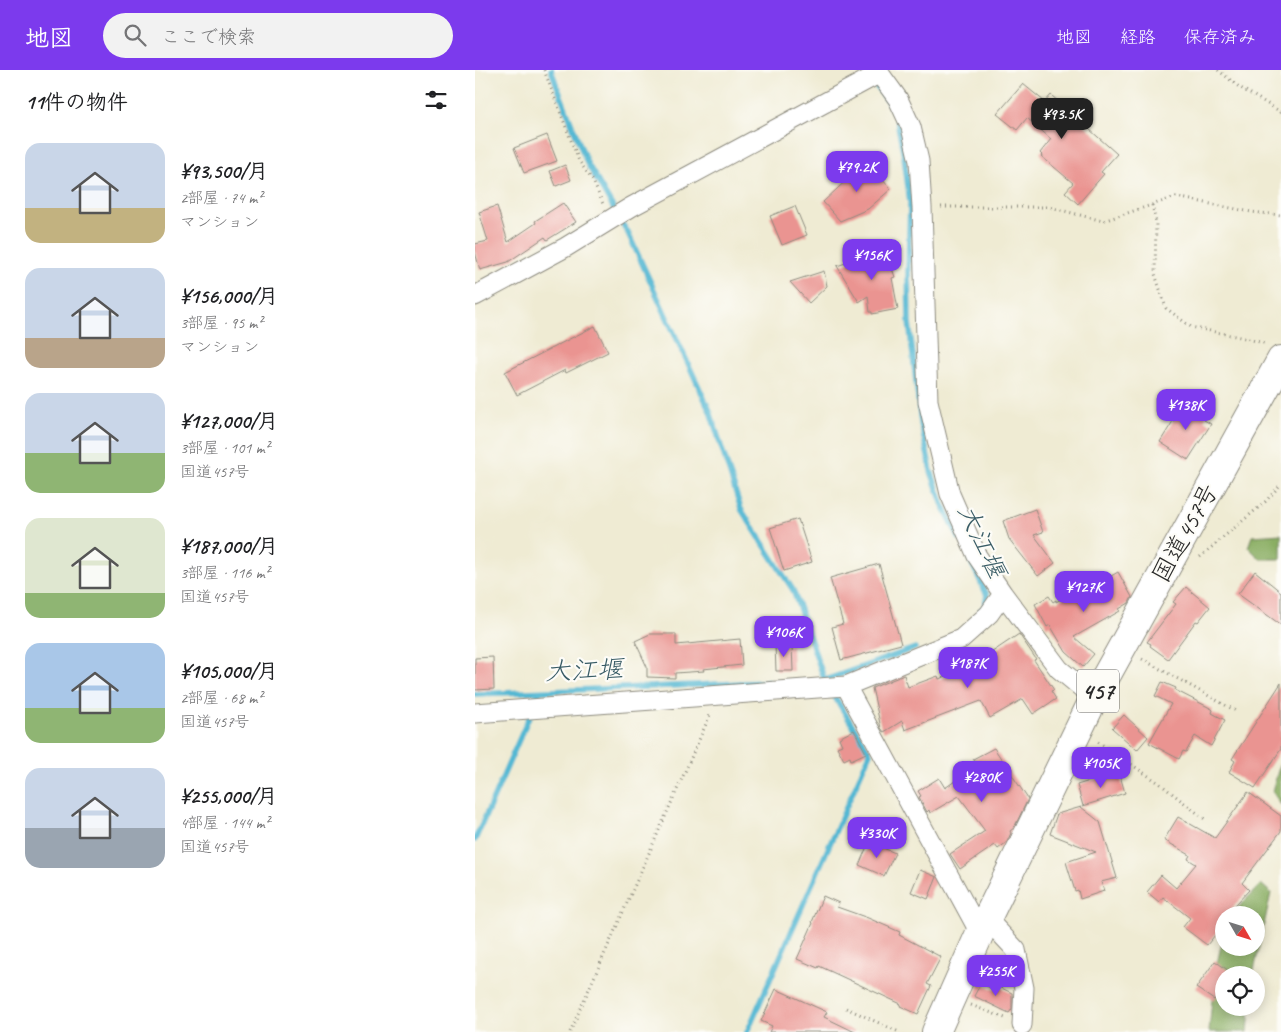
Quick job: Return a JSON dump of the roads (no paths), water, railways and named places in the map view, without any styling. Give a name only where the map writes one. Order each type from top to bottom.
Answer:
[{"type":"highway","name":"国道457号","points":[[936,1032],[983,926],[1094,698],[1277,353]]},
{"type":"street","points":[[475,296],[566,247],[631,207],[879,71],[899,100],[911,126],[919,161],[928,401],[950,494],[977,556],[1003,594],[1059,669],[1094,698]]},
{"type":"street","points":[[475,713],[846,686],[961,639],[989,614],[1003,594]]},
{"type":"street","points":[[846,686],[983,926],[1016,950],[1024,988],[1022,1025]]},
{"type":"waterway","points":[[551,70],[587,163],[628,233],[710,411],[741,509],[793,590],[826,684]]},
{"type":"waterway","name":"大江堰","points":[[863,70],[885,97],[896,115],[910,203],[909,322],[921,424],[931,471],[942,503],[959,538]]},
{"type":"waterway","name":"大江堰","points":[[970,560],[987,595],[984,608],[981,610]]},
{"type":"waterway","name":"大江堰","points":[[825,680],[915,648]]},
{"type":"waterway","name":"大江堰","points":[[475,694],[768,682]]},
{"type":"waterway","points":[[747,1032],[870,753],[831,691]]},
{"type":"waterway","points":[[475,840],[540,692]]}]
